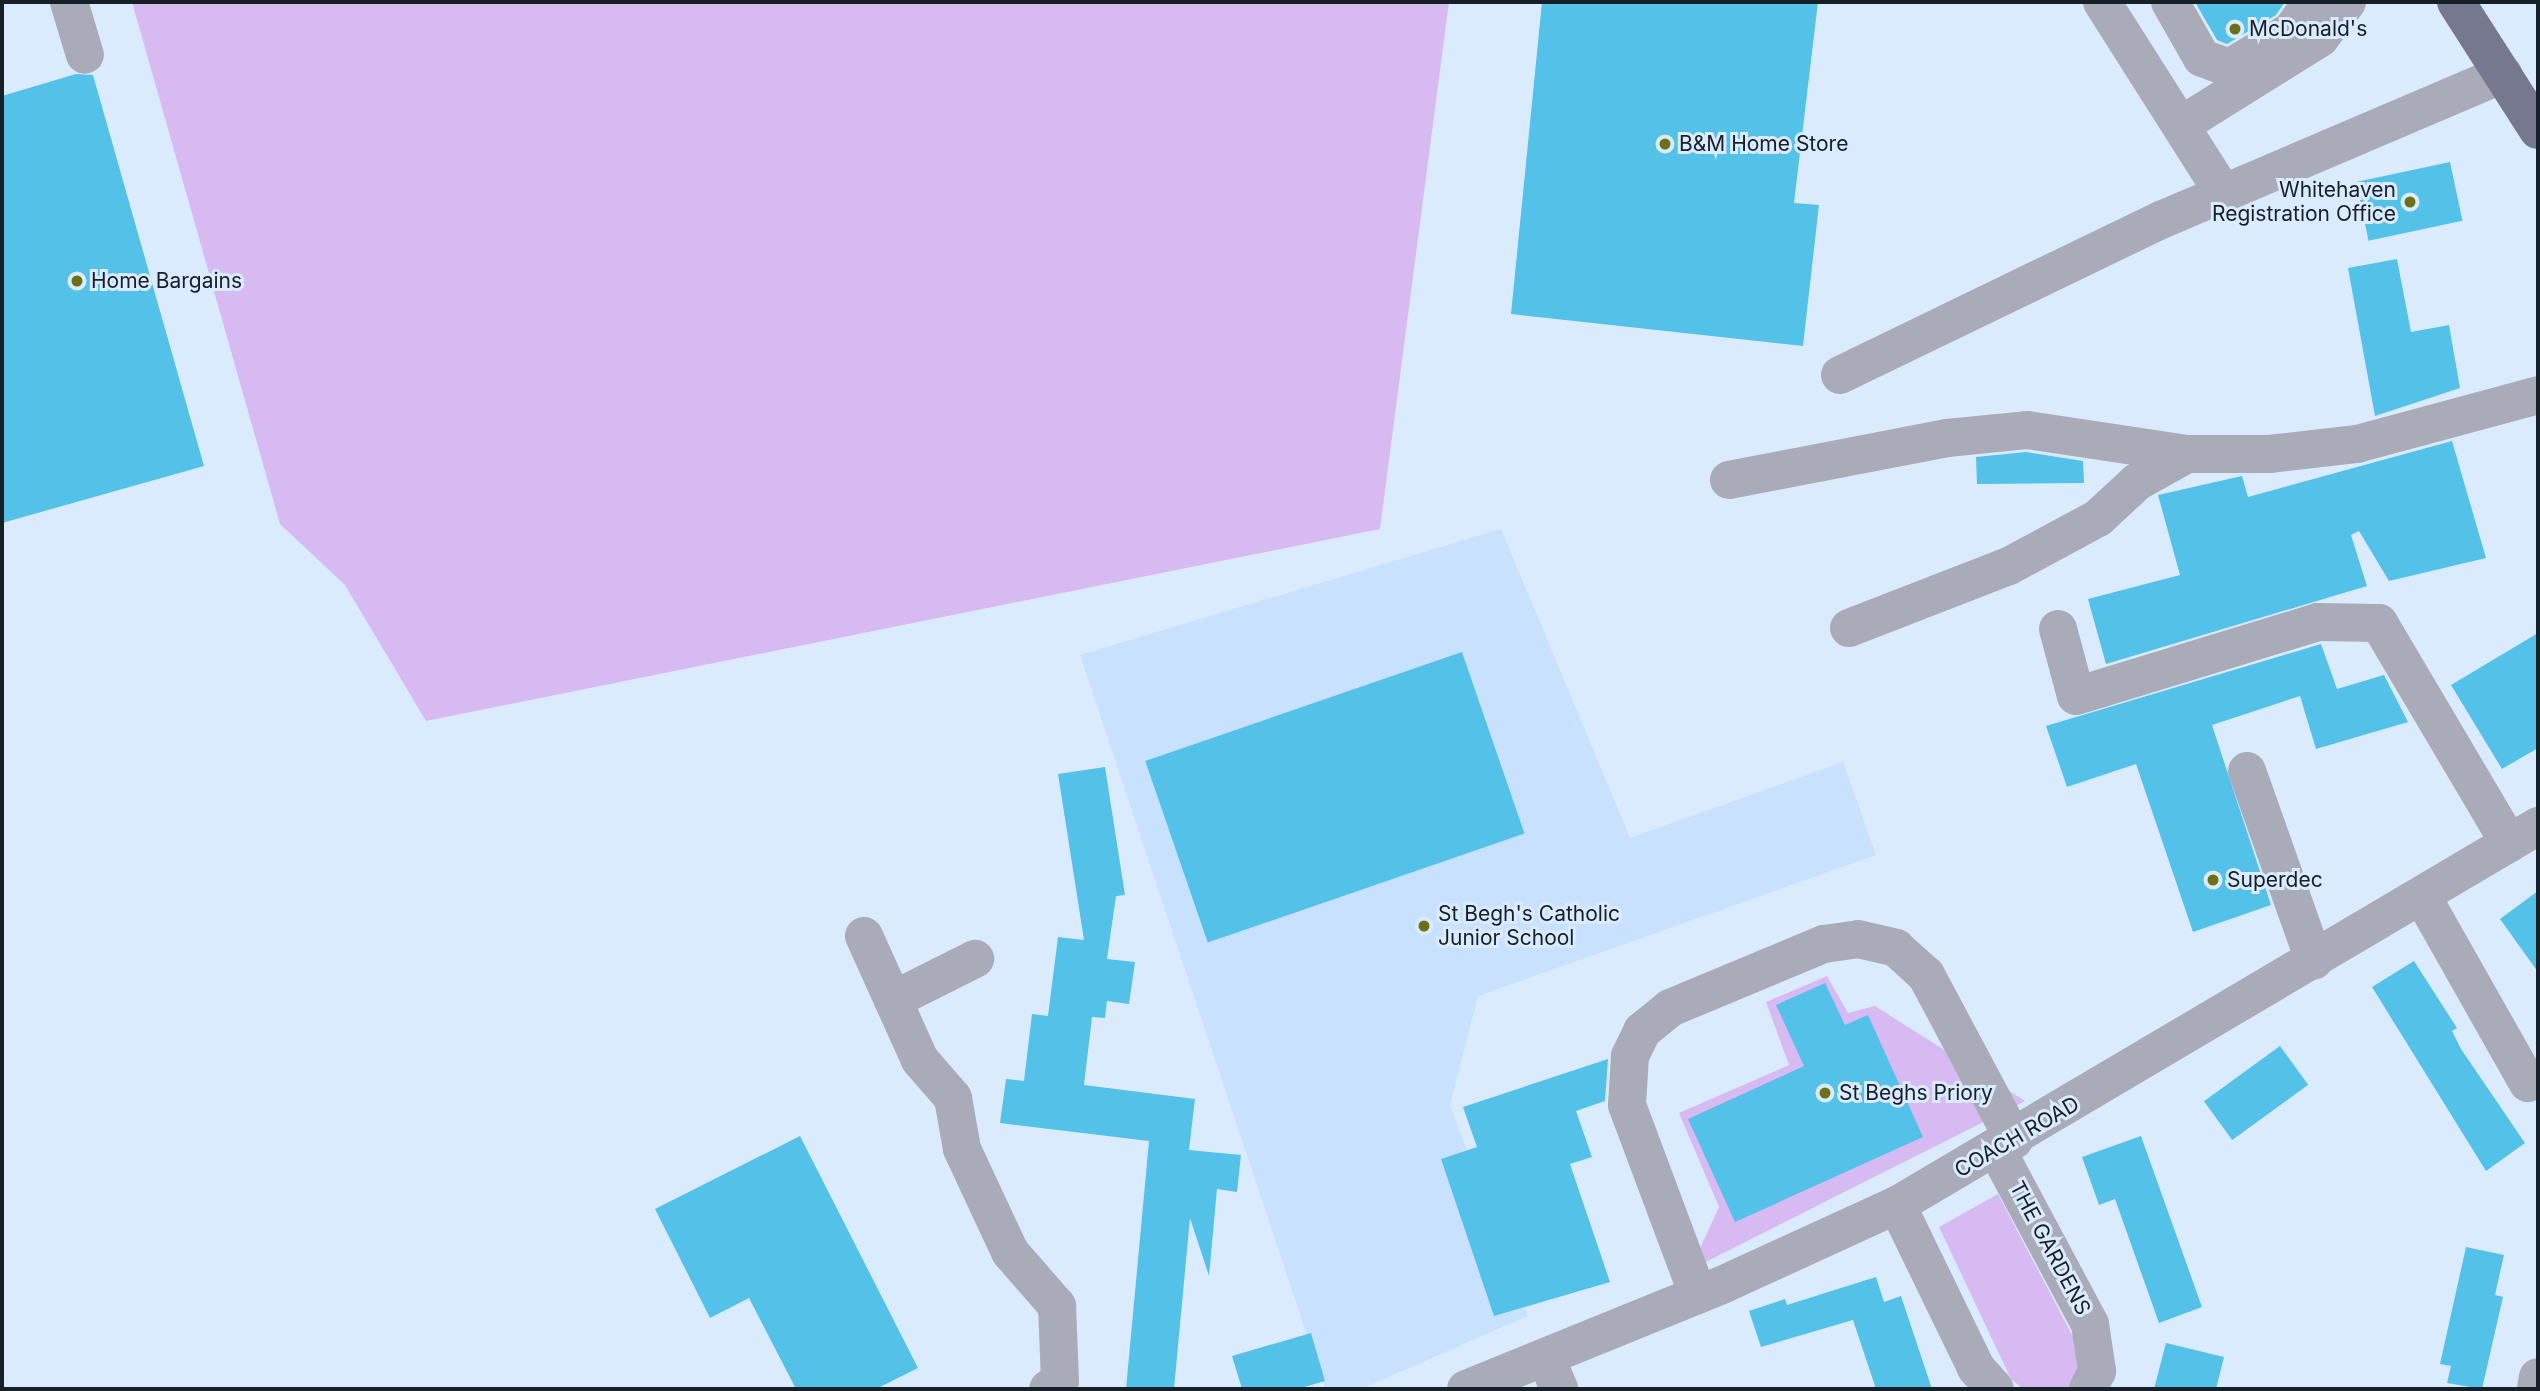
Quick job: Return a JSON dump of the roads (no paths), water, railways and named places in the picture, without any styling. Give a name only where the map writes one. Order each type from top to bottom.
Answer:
[{"type":"main road","points":[[2456,2],[2538,130]]},
{"type":"street","points":[[69,2],[85,55]]},
{"type":"street","points":[[2102,2],[2223,193]]},
{"type":"street","points":[[2170,2],[2202,58],[2230,68],[2291,31],[2312,2]]},
{"type":"street","points":[[2181,125],[2320,38],[2347,2]]},
{"type":"street","points":[[1840,375],[2223,193],[2503,74]]},
{"type":"street","points":[[1729,480],[1947,438],[2027,430],[2187,454],[2269,454],[2357,444],[2538,394]]},
{"type":"street","points":[[1849,628],[2009,566],[2098,518],[2137,482],[2187,454]]},
{"type":"street","points":[[2058,629],[2076,696],[2318,622],[2379,622],[2524,834]]},
{"type":"street","points":[[2247,771],[2314,960]]},
{"type":"street","name":"COACH ROAD","points":[[1466,1389],[1553,1373],[1698,1295],[1897,1205],[2006,1145],[2524,834]]},
{"type":"street","points":[[2422,896],[2528,1083]]},
{"type":"street","points":[[864,936],[920,1060],[953,1098],[962,1149],[1010,1252],[1058,1306],[1060,1381],[1048,1389]]},
{"type":"street","name":"THE GARDENS","points":[[1698,1295],[1627,1105],[1630,1056],[1642,1031],[1670,1009],[1824,944],[1858,939],[1896,948],[1926,975],[2090,1324],[2097,1371],[2088,1389]]},
{"type":"street","points":[[893,1000],[975,959]]},
{"type":"street","points":[[1897,1205],[1976,1368],[1996,1389]]},
{"type":"street","points":[[2536,1389],[2538,1377]]},
{"type":"place","name":"McDonald's","points":[[2235,29]]},
{"type":"place","name":"B&M Home Store","points":[[1665,144]]},
{"type":"place","name":"Whitehaven Registration Office","points":[[2410,202]]},
{"type":"place","name":"Home Bargains","points":[[77,281]]},
{"type":"place","name":"Superdec","points":[[2213,880]]},
{"type":"place","name":"St Begh's Catholic Junior School","points":[[1424,926]]},
{"type":"place","name":"St Beghs Priory","points":[[1825,1093]]}]
